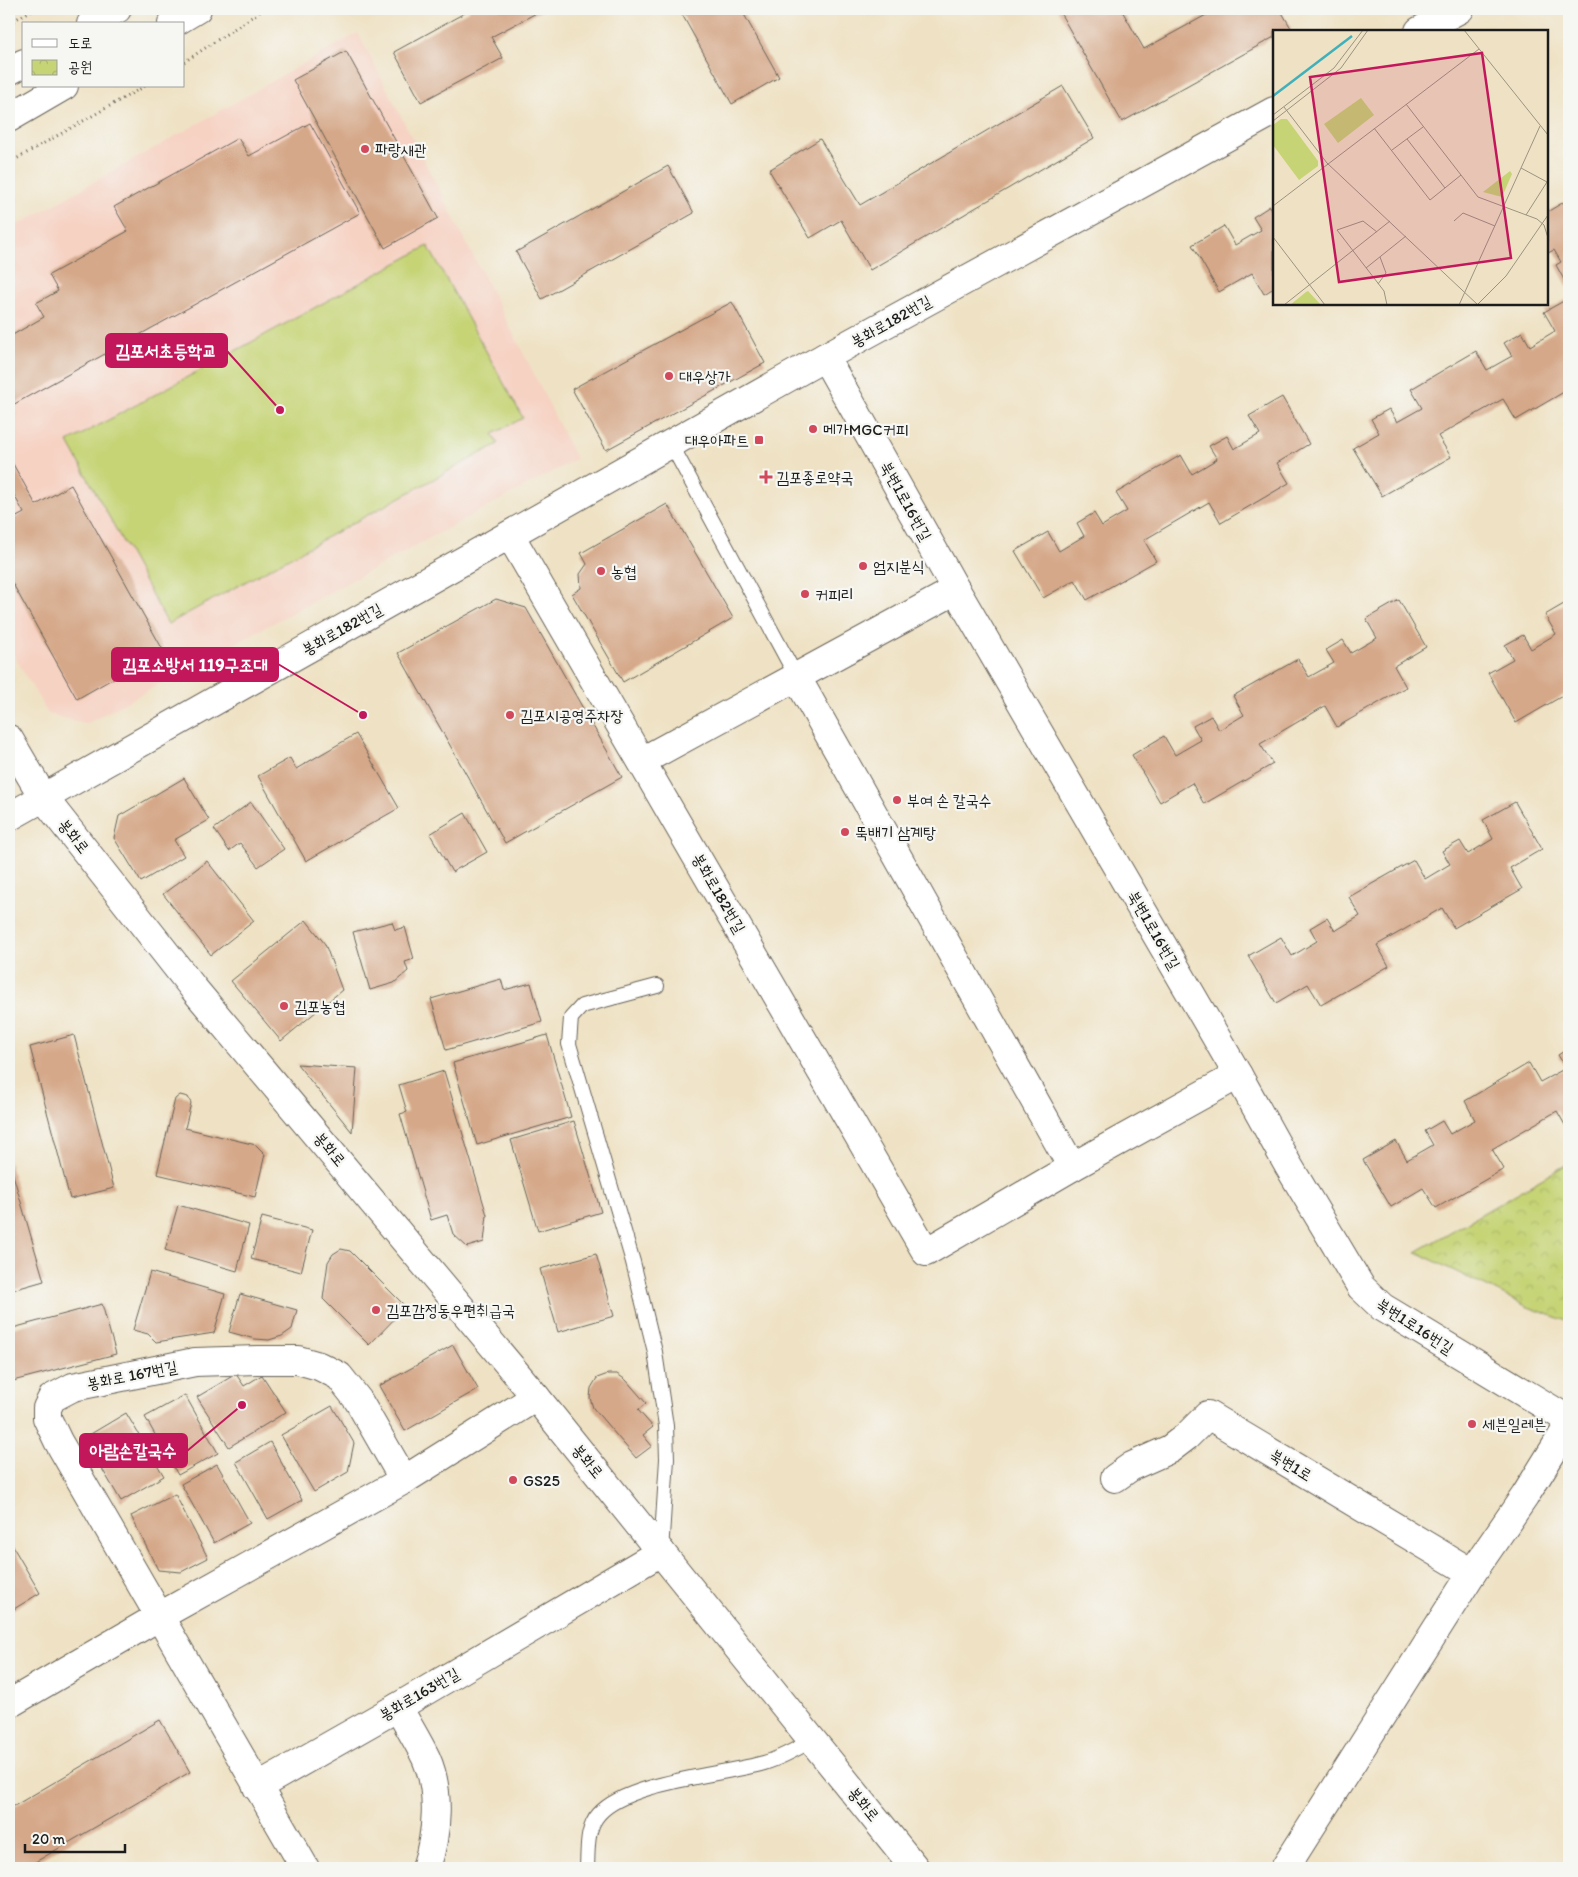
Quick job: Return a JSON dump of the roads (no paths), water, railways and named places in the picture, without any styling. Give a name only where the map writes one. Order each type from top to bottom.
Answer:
[{"type":"street","points":[[95,22],[117,9]]},
{"type":"street","points":[[175,22],[197,9]]},
{"type":"street","points":[[1421,30],[1460,9]]},
{"type":"street","points":[[9,71],[22,64]]},
{"type":"street","points":[[9,118],[61,88]]},
{"type":"street","name":"봉화로182번길","points":[[9,817],[825,357],[1273,112]]},
{"type":"street","name":"북변1로16번길","points":[[825,357],[956,590],[1238,1075],[1288,1165],[1361,1287],[1382,1308],[1569,1420]]},
{"type":"street","name":"봉화로182번길","points":[[510,535],[926,1252],[1072,1167]]},
{"type":"street","points":[[642,761],[956,590]]},
{"type":"street","points":[[796,676],[1072,1167],[1238,1075]]},
{"type":"street","name":"봉화로","points":[[9,739],[43,797],[194,989],[536,1397],[915,1868]]},
{"type":"street","name":"봉화로 167번길","points":[[257,1787],[58,1440],[47,1418],[46,1408],[52,1398],[73,1387],[195,1362],[298,1360],[319,1366],[339,1376],[358,1400],[404,1480]]},
{"type":"street","points":[[9,1704],[160,1616],[404,1480],[536,1397]]},
{"type":"street","name":"북변1로","points":[[1115,1478],[1132,1466],[1170,1449],[1187,1436],[1208,1415],[1472,1573]]},
{"type":"street","points":[[1285,1868],[1472,1573],[1526,1496],[1569,1425]]},
{"type":"street","name":"봉화로163번길","points":[[257,1787],[398,1707],[661,1552]]},
{"type":"street","points":[[398,1707],[426,1759],[434,1790],[434,1826],[431,1853],[426,1868]]},
{"type":"street","points":[[257,1787],[305,1868]]},
{"type":"lane","points":[[671,444],[796,676]]},
{"type":"lane","points":[[657,986],[582,1006],[570,1018],[569,1044],[633,1262],[655,1352],[666,1426],[667,1459],[661,1552]]},
{"type":"lane","points":[[587,1868],[591,1826],[599,1813],[615,1802],[636,1792],[764,1762],[790,1753],[812,1740]]},
{"type":"place","name":"파랑새관","points":[[365,149]]},
{"type":"place","name":"대우상가","points":[[669,376]]},
{"type":"place","name":"김포서초등학교","points":[[280,410]]},
{"type":"place","name":"메가MGC커피","points":[[813,429]]},
{"type":"place","name":"대우아파트","points":[[759,440]]},
{"type":"place","name":"김포종로약국","points":[[766,477]]},
{"type":"place","name":"엄지분식","points":[[863,566]]},
{"type":"place","name":"농협","points":[[601,571]]},
{"type":"place","name":"커피리","points":[[805,594]]},
{"type":"place","name":"김포소방서 119구조대","points":[[363,715]]},
{"type":"place","name":"김포시공영주차장","points":[[510,715]]},
{"type":"place","name":"부여 손 칼국수","points":[[897,800]]},
{"type":"place","name":"뚝배기 삼계탕","points":[[845,832]]},
{"type":"place","name":"김포농협","points":[[284,1006]]},
{"type":"place","name":"김포감정동우편취급국","points":[[376,1310]]},
{"type":"place","name":"아람손칼국수","points":[[242,1405]]},
{"type":"place","name":"세븐일레븐","points":[[1472,1424]]},
{"type":"place","name":"GS25","points":[[513,1480]]}]
